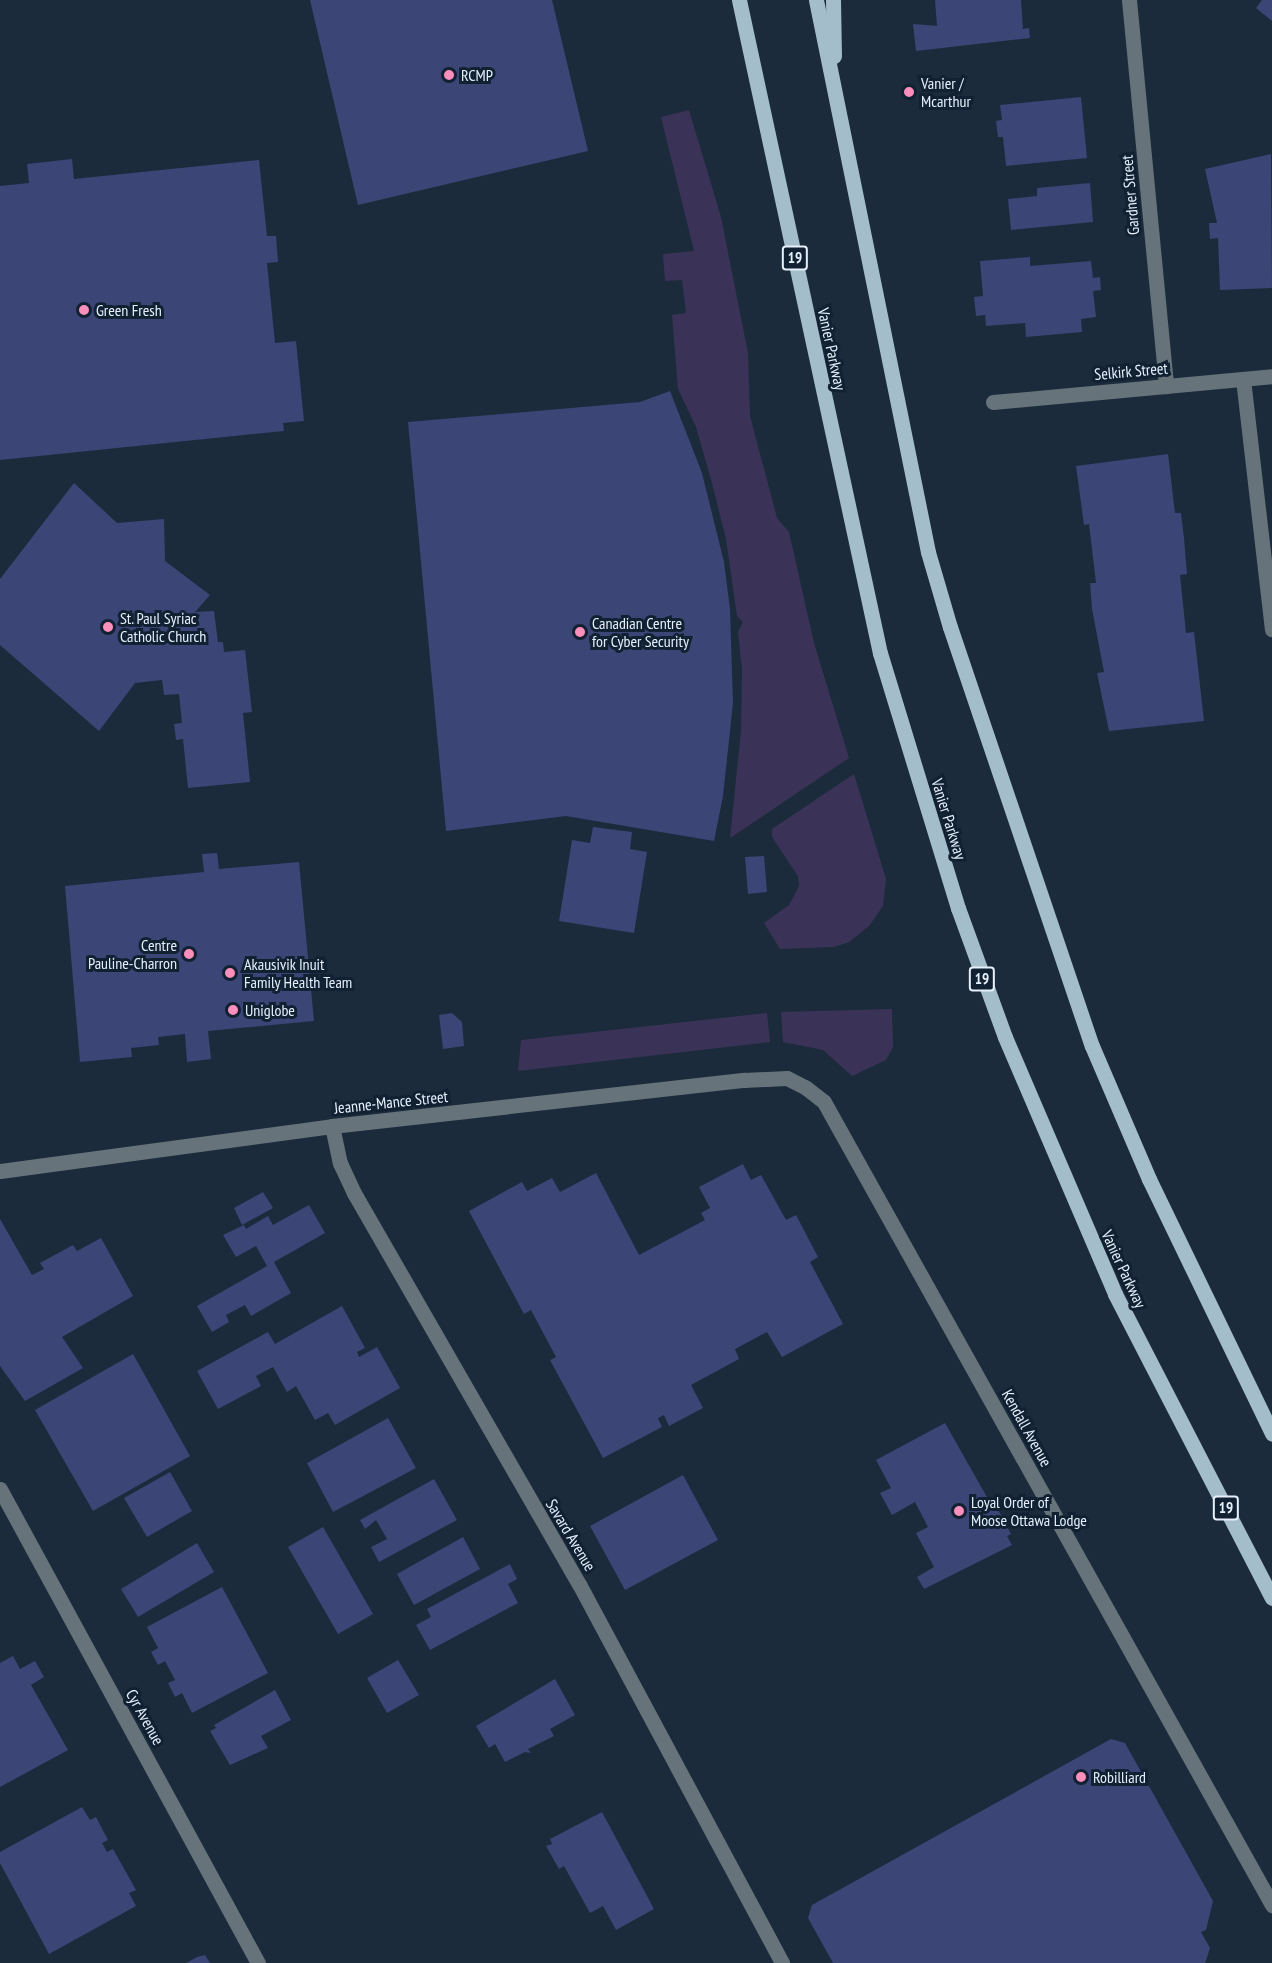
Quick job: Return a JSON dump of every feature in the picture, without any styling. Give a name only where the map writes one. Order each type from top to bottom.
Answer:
[{"type":"main road","name":"Vanier Parkway","points":[[739,0],[880,653],[961,918],[1046,1138],[1115,1294],[1272,1598]]},
{"type":"main road","points":[[816,0],[834,95],[888,341],[928,552],[950,627],[1092,1046],[1149,1179],[1272,1434]]},
{"type":"main road","points":[[833,0],[834,95]]},
{"type":"street","name":"Gardner Street","points":[[1129,0],[1166,386]]},
{"type":"street","name":"Selkirk Street","points":[[993,402],[1272,376]]},
{"type":"street","points":[[1243,379],[1272,629]]},
{"type":"street","name":"Jeanne-Mance Street","points":[[0,1171],[332,1126],[787,1078]]},
{"type":"street","name":"Kendall Avenue","points":[[787,1078],[824,1102],[1272,1905]]},
{"type":"street","name":"Savard Avenue","points":[[332,1126],[340,1163],[354,1193],[579,1584],[782,1963]]},
{"type":"street","name":"Cyr Avenue","points":[[0,1489],[258,1963]]},
{"type":"shaded area","points":[[689,110],[721,217],[748,353],[750,416],[777,518],[789,532],[814,643],[849,758],[730,838],[741,731],[742,669],[738,632],[743,622],[737,616],[726,539],[712,483],[696,427],[678,389],[672,315],[686,313],[682,280],[665,281],[663,254],[694,251],[661,117]]},
{"type":"shaded area","points":[[854,774],[886,879],[883,906],[869,926],[849,942],[834,947],[780,949],[764,923],[789,905],[799,886],[798,876],[772,837],[772,829]]},
{"type":"shaded area","points":[[892,1009],[893,1047],[886,1060],[852,1076],[823,1050],[783,1042],[781,1012]]},
{"type":"shaded area","points":[[767,1013],[770,1042],[518,1071],[521,1040]]},
{"type":"building","name":"RCMP","points":[[310,0],[552,0],[588,151],[358,205]]},
{"type":"building","points":[[935,0],[1021,0],[1023,29],[1029,28],[1030,38],[916,51],[913,24],[937,26]]},
{"type":"building","points":[[1262,0],[1272,0],[1272,21],[1256,8]]},
{"type":"building","points":[[1081,97],[1087,158],[1006,166],[1003,137],[998,137],[996,121],[1002,120],[1000,105]]},
{"type":"building","points":[[1271,154],[1272,288],[1220,290],[1218,238],[1210,239],[1209,223],[1217,223],[1205,169]]},
{"type":"building","points":[[72,159],[74,179],[259,160],[267,236],[276,236],[278,262],[267,263],[275,343],[296,341],[304,421],[283,423],[284,431],[0,460],[0,186],[29,183],[27,164]]},
{"type":"building","points":[[1090,183],[1093,222],[1011,230],[1008,199],[1037,196],[1037,188]]},
{"type":"building","points":[[1030,257],[1030,266],[1091,261],[1093,278],[1100,277],[1101,290],[1093,291],[1096,317],[1081,319],[1082,332],[1026,337],[1025,323],[986,326],[985,315],[976,316],[974,297],[983,296],[980,261]]},
{"type":"building","name":"Canadian Centre for Cyber Security","points":[[670,391],[702,473],[724,562],[730,609],[733,703],[723,796],[714,841],[566,816],[446,831],[408,422],[640,402]]},
{"type":"building","points":[[1168,454],[1175,513],[1181,513],[1184,538],[1187,574],[1180,575],[1186,633],[1194,632],[1204,721],[1109,731],[1097,673],[1104,672],[1092,609],[1090,583],[1096,583],[1089,524],[1084,525],[1076,466]]},
{"type":"building","name":"St. Paul Syriac Catholic Church","points":[[74,483],[117,523],[164,519],[165,561],[210,595],[195,612],[214,611],[218,642],[223,642],[224,652],[245,650],[252,712],[243,713],[250,782],[188,788],[183,739],[176,740],[174,724],[182,723],[179,694],[164,695],[162,680],[135,683],[99,731],[0,645],[0,579]]},
{"type":"building","points":[[593,827],[632,832],[630,849],[647,852],[634,933],[559,921],[572,840],[590,843]]},
{"type":"building","name":"Centre Pauline-Charron","points":[[217,853],[219,869],[299,862],[314,1021],[208,1031],[211,1059],[187,1062],[185,1034],[158,1037],[159,1045],[131,1048],[132,1057],[80,1062],[65,886],[204,872],[202,854]]},
{"type":"building","points":[[764,856],[767,892],[748,894],[745,857]]},
{"type":"building","points":[[452,1013],[462,1022],[464,1046],[443,1049],[439,1015]]},
{"type":"building","points":[[743,1164],[751,1180],[761,1175],[786,1220],[796,1215],[818,1257],[810,1262],[843,1324],[782,1357],[767,1332],[735,1349],[739,1359],[691,1385],[703,1408],[669,1426],[664,1415],[658,1418],[662,1427],[603,1458],[550,1360],[556,1357],[531,1310],[524,1314],[469,1211],[522,1182],[527,1191],[552,1178],[560,1192],[596,1173],[639,1255],[705,1220],[701,1213],[710,1208],[699,1187]]},
{"type":"building","points":[[263,1192],[273,1208],[242,1225],[234,1208]]},
{"type":"building","points":[[309,1205],[325,1233],[274,1262],[291,1293],[251,1316],[245,1305],[226,1315],[229,1322],[212,1332],[197,1306],[267,1266],[256,1246],[236,1257],[223,1235],[244,1225],[246,1229],[268,1216],[273,1225]]},
{"type":"building","points":[[0,1219],[32,1275],[44,1269],[40,1263],[73,1245],[77,1251],[101,1238],[133,1296],[62,1337],[83,1368],[25,1401],[0,1366]]},
{"type":"building","points":[[342,1306],[365,1348],[357,1352],[359,1357],[377,1347],[400,1388],[335,1425],[328,1413],[315,1420],[296,1386],[287,1392],[273,1367],[256,1376],[261,1386],[218,1409],[197,1371],[268,1332],[275,1344]]},
{"type":"building","points":[[133,1354],[190,1456],[93,1511],[35,1410]]},
{"type":"building","points":[[388,1418],[416,1468],[333,1512],[307,1463]]},
{"type":"building","name":"Loyal Order of Moose Ottawa Lodge","points":[[945,1423],[992,1506],[995,1504],[1011,1534],[1007,1536],[1012,1545],[924,1589],[917,1577],[934,1567],[916,1533],[928,1527],[915,1502],[892,1515],[880,1493],[891,1488],[876,1460]]},
{"type":"building","points":[[170,1472],[192,1511],[147,1537],[124,1498]]},
{"type":"building","points":[[683,1475],[718,1540],[625,1590],[590,1526]]},
{"type":"building","points":[[434,1479],[457,1520],[379,1562],[371,1547],[387,1539],[376,1520],[365,1529],[360,1520]]},
{"type":"building","points":[[323,1527],[373,1614],[338,1634],[288,1547]]},
{"type":"building","points":[[463,1537],[480,1569],[414,1605],[397,1574]]},
{"type":"building","points":[[197,1543],[214,1572],[138,1617],[121,1589]]},
{"type":"building","points":[[510,1564],[517,1579],[508,1584],[518,1603],[430,1650],[416,1625],[431,1617],[427,1609]]},
{"type":"building","points":[[222,1587],[268,1673],[192,1713],[182,1693],[175,1697],[168,1683],[175,1680],[165,1661],[158,1665],[151,1652],[158,1648],[147,1627]]},
{"type":"building","points":[[13,1656],[20,1669],[35,1661],[44,1677],[31,1685],[68,1750],[0,1787],[0,1663]]},
{"type":"building","points":[[398,1660],[419,1695],[387,1713],[367,1678]]},
{"type":"building","points":[[555,1679],[575,1715],[550,1729],[554,1736],[528,1749],[531,1753],[525,1752],[505,1762],[495,1744],[489,1748],[476,1726]]},
{"type":"building","points":[[275,1690],[291,1720],[261,1736],[268,1748],[230,1765],[210,1731],[216,1728],[214,1725]]},
{"type":"building","points":[[1111,1739],[1125,1743],[1213,1901],[1206,1930],[1201,1932],[1210,1948],[1205,1963],[833,1963],[808,1918],[812,1905]]},
{"type":"building","points":[[82,1807],[90,1820],[96,1817],[108,1840],[102,1843],[107,1852],[113,1849],[136,1890],[129,1893],[136,1906],[49,1954],[0,1863],[0,1852]]},
{"type":"building","points":[[602,1812],[654,1909],[616,1930],[603,1906],[590,1913],[564,1866],[559,1869],[546,1846],[552,1844],[550,1839]]},
{"type":"building","points":[[205,1955],[210,1963],[186,1963],[197,1957]]},
{"type":"place","name":"RCMP","points":[[449,75]]},
{"type":"place","name":"Vanier / Mcarthur","points":[[909,92]]},
{"type":"place","name":"Green Fresh","points":[[84,310]]},
{"type":"place","name":"St. Paul Syriac Catholic Church","points":[[108,627]]},
{"type":"place","name":"Canadian Centre for Cyber Security","points":[[580,632]]},
{"type":"place","name":"Centre Pauline-Charron","points":[[189,954]]},
{"type":"place","name":"Akausivik Inuit Family Health Team","points":[[230,973]]},
{"type":"place","name":"Uniglobe","points":[[233,1010]]},
{"type":"place","name":"Loyal Order of Moose Ottawa Lodge","points":[[959,1511]]},
{"type":"place","name":"Robilliard","points":[[1081,1777]]}]
